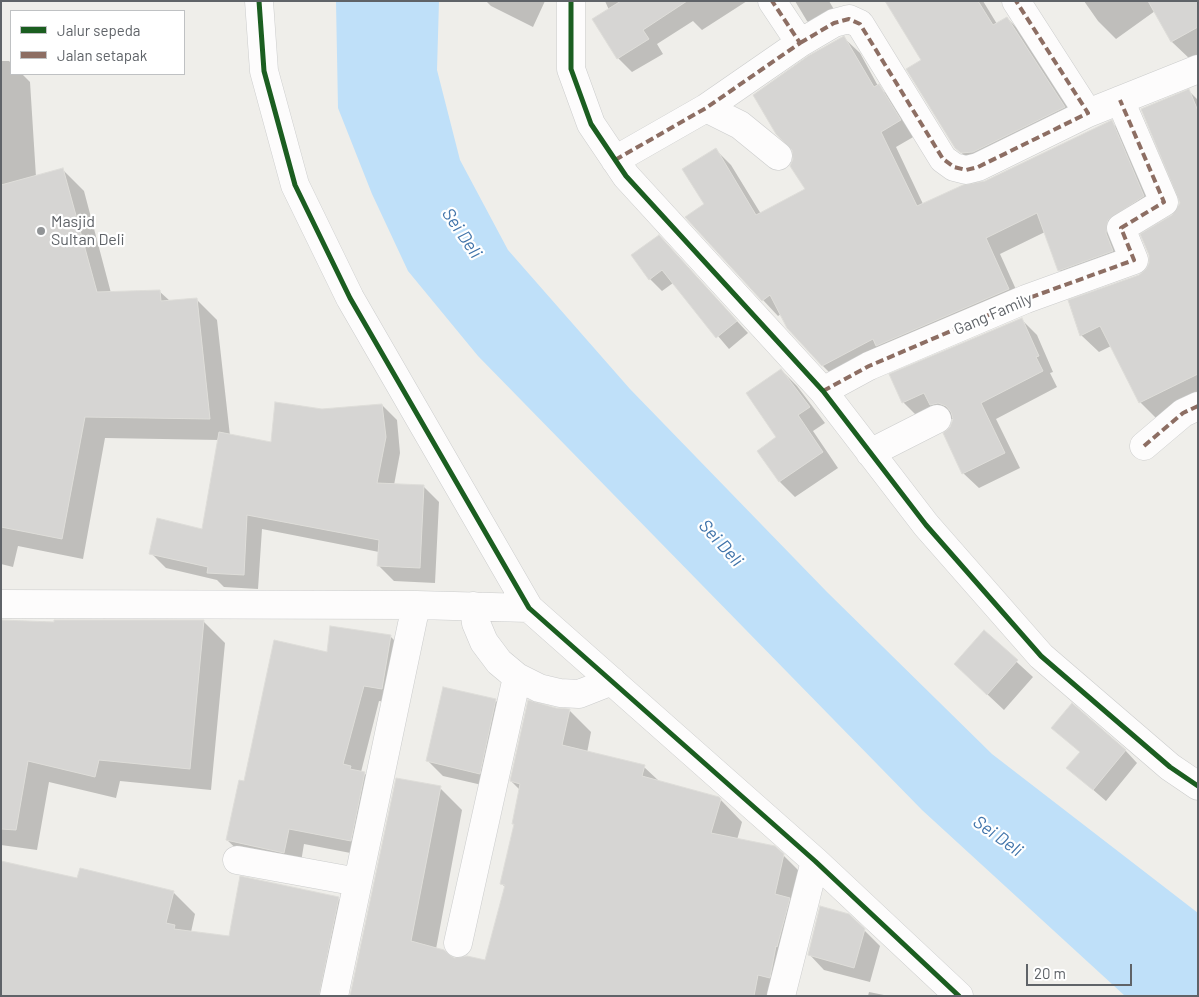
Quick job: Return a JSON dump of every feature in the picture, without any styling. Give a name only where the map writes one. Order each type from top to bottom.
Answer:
[{"type":"street","points":[[259,1],[264,71],[296,185],[350,298],[530,608],[815,861],[959,996]]},
{"type":"street","points":[[571,1],[570,69],[591,124],[626,176],[823,391],[926,525],[1041,656],[1170,766],[1198,786]]},
{"type":"street","points":[[772,1],[800,43]]},
{"type":"street","points":[[1016,1],[1088,113]]},
{"type":"street","points":[[615,160],[706,108],[800,43],[834,23],[849,19],[860,24],[943,159],[954,167],[966,170],[978,167],[1088,113],[1198,69]]},
{"type":"street","name":"Gang Family","points":[[823,391],[869,366],[1026,298],[1134,260],[1121,228],[1164,202],[1120,100]]},
{"type":"street","points":[[706,108],[740,125],[778,156]]},
{"type":"street","points":[[1144,446],[1183,413],[1198,406]]},
{"type":"street","points":[[870,453],[937,419]]},
{"type":"street","points":[[1,604],[416,605],[530,608]]},
{"type":"street","points":[[334,996],[416,605]]},
{"type":"street","points":[[474,606],[476,623],[484,642],[499,662],[517,677],[539,688],[560,693],[579,694],[612,681]]},
{"type":"street","points":[[458,943],[517,677]]},
{"type":"street","points":[[237,860],[358,882]]},
{"type":"street","points":[[781,996],[815,861]]},
{"type":"water","name":"Sei Deli","points":[[439,1],[437,70],[460,160],[508,250],[630,389],[827,592],[992,754],[1198,913],[1198,996],[1125,996],[922,810],[478,356],[408,271],[372,194],[338,108],[336,2]]},
{"type":"building","points":[[621,1],[687,1],[643,30],[649,39],[617,59],[592,19]]},
{"type":"building","points":[[885,1],[978,1],[993,25],[1007,17],[1065,107],[973,152],[961,153],[955,148],[906,69],[921,60]]},
{"type":"building","points":[[1148,1],[1198,1],[1198,27],[1171,42]]},
{"type":"building","points":[[844,36],[874,87],[879,84],[901,120],[881,132],[917,206],[963,185],[985,181],[1112,120],[1144,196],[1108,220],[1106,233],[1113,251],[1058,271],[1037,213],[986,238],[1009,289],[876,346],[873,339],[822,366],[787,328],[770,295],[762,301],[685,217],[704,204],[682,169],[716,148],[756,215],[805,189],[790,166],[793,159],[792,150],[776,134],[753,95],[808,56]]},
{"type":"building","points":[[1189,89],[1198,111],[1198,374],[1139,403],[1100,326],[1080,336],[1068,300],[1139,275],[1146,269],[1149,263],[1149,255],[1140,234],[1172,215],[1180,203],[1141,109]]},
{"type":"building","points":[[63,168],[97,292],[160,290],[161,301],[197,298],[210,419],[85,417],[62,539],[1,527],[1,185]]},
{"type":"building","points":[[659,235],[737,321],[716,338],[662,270],[649,280],[631,255]]},
{"type":"building","points":[[1022,318],[1039,356],[1036,357],[1043,371],[981,403],[1005,453],[962,474],[943,433],[950,427],[953,419],[951,412],[946,406],[938,403],[930,405],[924,393],[902,403],[889,374]]},
{"type":"building","points":[[781,369],[810,407],[798,415],[823,452],[779,482],[757,451],[776,437],[746,393]]},
{"type":"building","points":[[275,402],[322,409],[382,404],[386,437],[377,483],[424,485],[420,568],[377,566],[379,540],[247,515],[244,575],[207,573],[208,567],[149,554],[157,518],[202,529],[219,432],[271,442]]},
{"type":"building","points":[[1,620],[54,622],[54,620],[204,620],[190,769],[99,760],[95,777],[28,761],[16,830],[1,829]]},
{"type":"building","points":[[330,626],[391,635],[382,689],[364,686],[343,764],[351,766],[350,769],[365,772],[351,841],[289,829],[284,853],[226,840],[239,780],[244,781],[274,640],[327,652]]},
{"type":"building","points":[[984,630],[1018,660],[987,695],[954,664]]},
{"type":"building","points":[[443,687],[496,699],[480,774],[426,761]]},
{"type":"building","points":[[528,700],[556,708],[570,709],[562,745],[645,765],[642,776],[719,797],[721,799],[711,833],[775,846],[784,854],[775,894],[790,898],[776,946],[770,978],[758,975],[754,996],[350,996],[396,778],[441,786],[411,941],[444,950],[454,958],[467,956],[485,960],[505,885],[500,884],[514,824],[512,824],[520,784],[510,781]]},
{"type":"building","points":[[1072,703],[1126,750],[1093,790],[1066,768],[1080,752],[1051,728]]},
{"type":"building","points":[[1,861],[77,878],[80,868],[174,891],[166,923],[175,925],[174,929],[229,936],[240,876],[339,897],[319,996],[1,996]]},
{"type":"building","points":[[820,906],[849,914],[865,929],[854,968],[808,955]]},
{"type":"marked path","points":[[615,160],[706,108],[800,43],[772,1]]},
{"type":"marked path","points":[[800,43],[834,23],[849,19],[860,24],[943,159],[954,167],[966,170],[978,167],[1088,113],[1016,1]]},
{"type":"marked path","points":[[823,391],[869,366],[1026,299],[1134,260],[1121,228],[1164,202],[1120,100]]},
{"type":"marked path","points":[[1144,446],[1183,413],[1198,406]]},
{"type":"cycle path","points":[[259,1],[264,71],[295,185],[350,298],[529,608],[815,861],[959,996]]},
{"type":"cycle path","points":[[571,1],[571,69],[591,124],[626,176],[823,391],[926,525],[1041,656],[1170,767],[1198,786]]},
{"type":"place","name":"Masjid Sultan Deli","points":[[41,231]]}]
